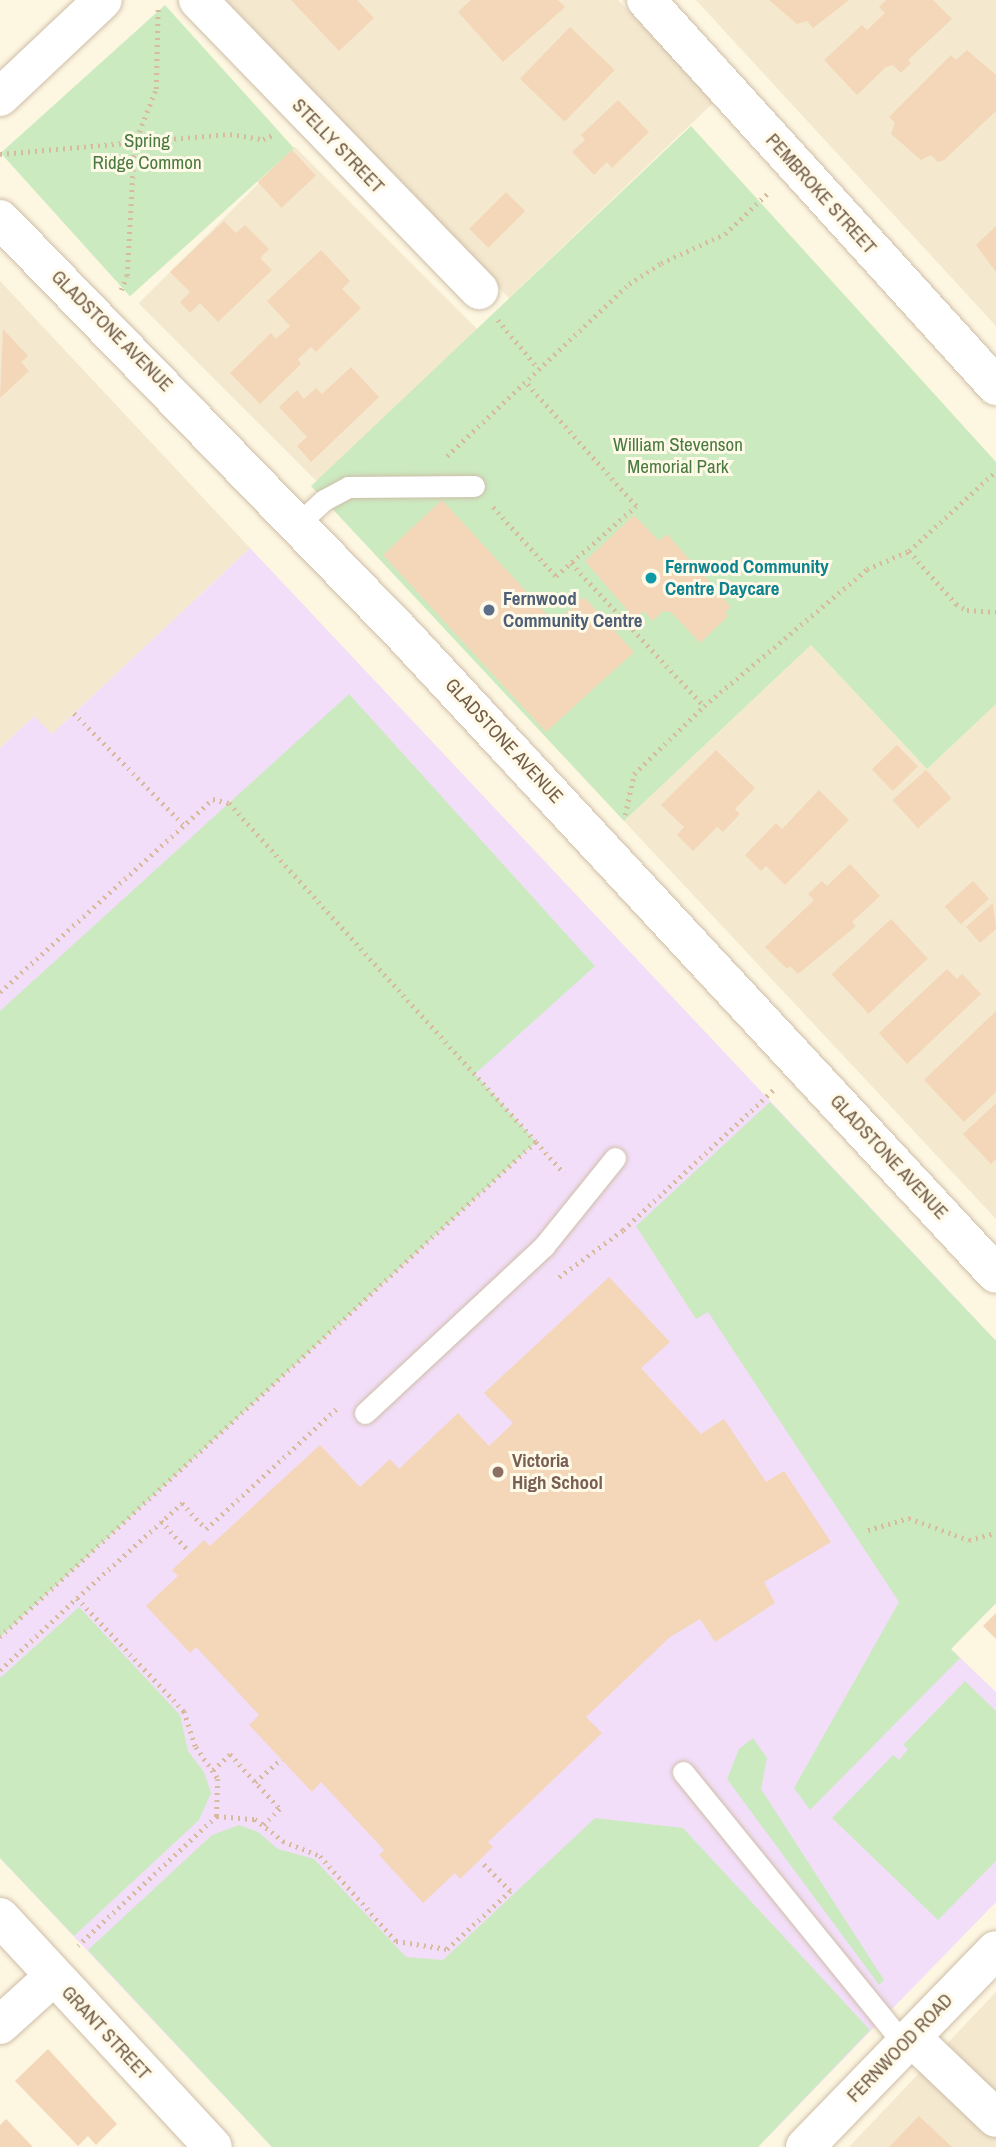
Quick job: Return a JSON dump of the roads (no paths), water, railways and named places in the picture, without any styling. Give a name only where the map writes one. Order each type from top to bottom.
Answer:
[{"type":"street","points":[[0,97],[103,0]]},
{"type":"street","name":"STELLY STREET","points":[[198,0],[486,302]]},
{"type":"street","name":"PEMBROKE STREET","points":[[646,0],[996,386]]},
{"type":"street","name":"GLADSTONE AVENUE","points":[[0,219],[298,524],[996,1274]]},
{"type":"street","name":"GRANT STREET","points":[[0,1917],[213,2147]]},
{"type":"street","name":"FERNWOOD ROAD","points":[[805,2147],[996,1950]]},
{"type":"street","points":[[0,2025],[51,1975]]},
{"type":"street","points":[[908,2041],[996,2118]]},
{"type":"lane","points":[[298,524],[324,500],[348,487],[474,486]]},
{"type":"lane","points":[[365,1413],[544,1246],[615,1158]]},
{"type":"lane","points":[[683,1772],[908,2041]]},
{"type":"place","name":"Fernwood Community Centre Daycare","points":[[651,578]]},
{"type":"place","name":"Fernwood Community Centre","points":[[489,610]]},
{"type":"place","name":"Victoria High School","points":[[498,1472]]},
{"type":"park label","name":"Spring Ridge Common","points":[[147,152]]},
{"type":"park label","name":"William Stevenson Memorial Park","points":[[678,456]]}]
